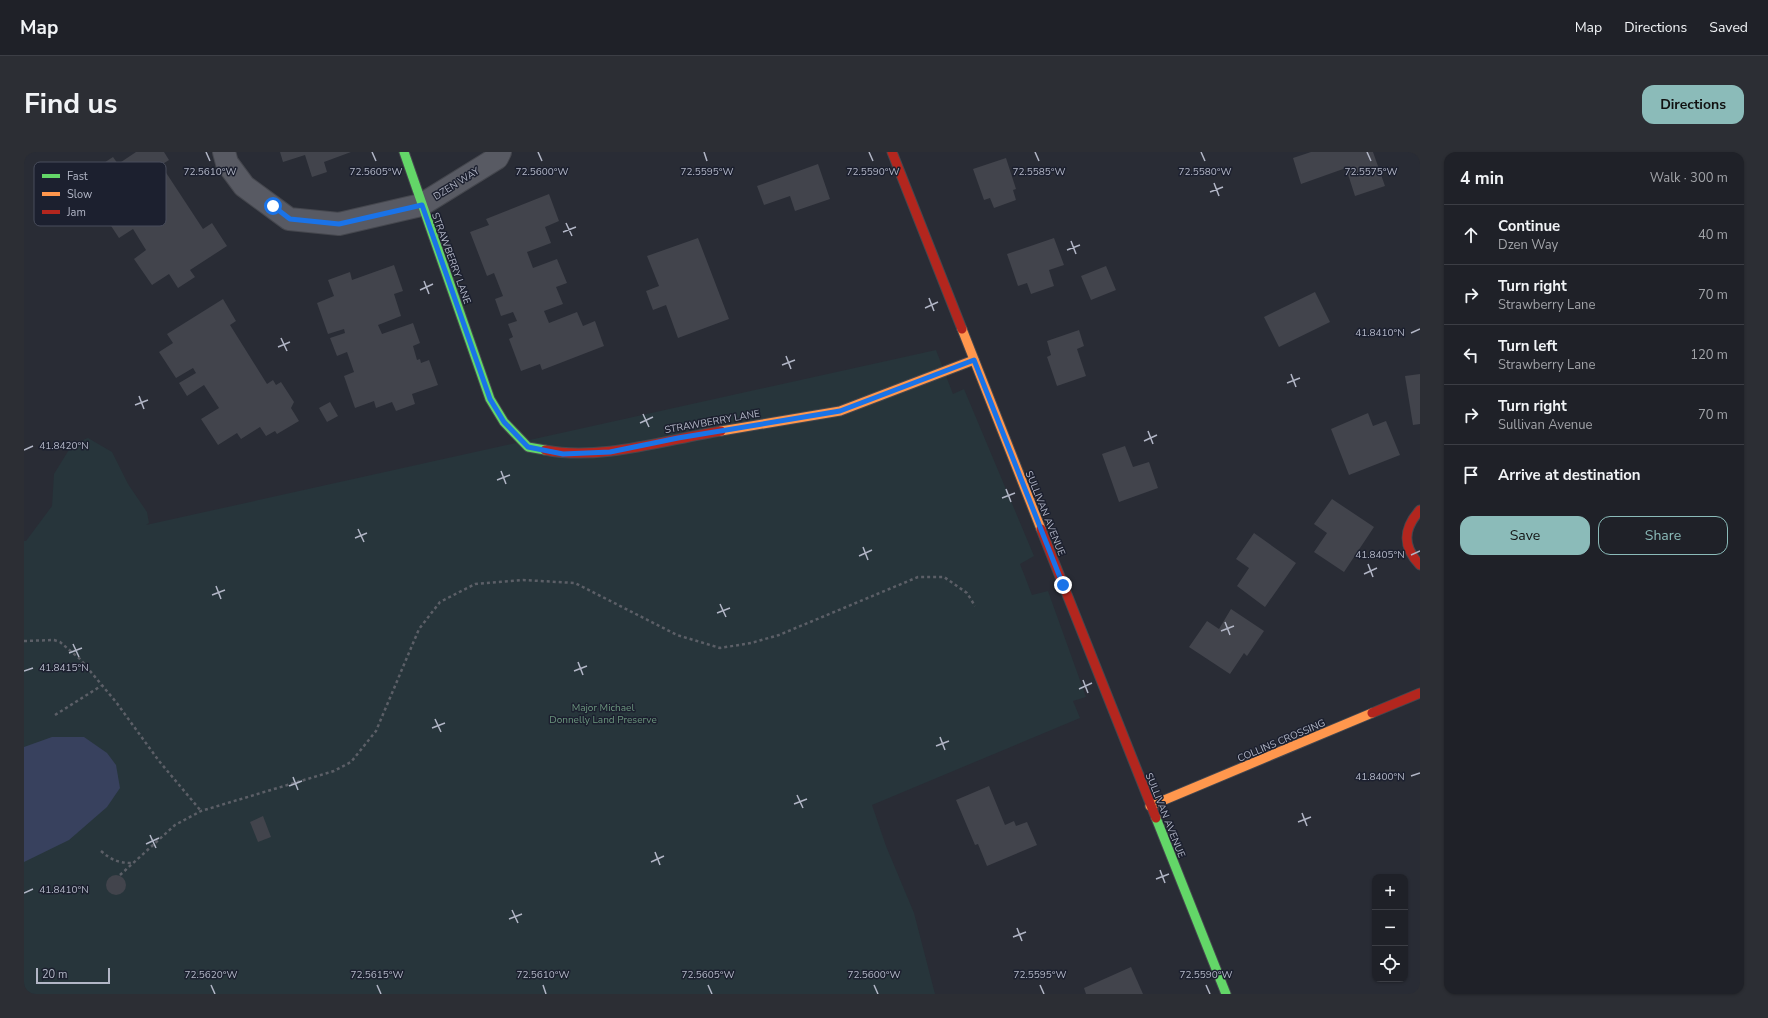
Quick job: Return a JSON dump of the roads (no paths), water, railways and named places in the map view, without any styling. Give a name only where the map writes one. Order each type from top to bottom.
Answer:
[{"type":"street","name":"DZEN WAY","points":[[224,152],[227,163],[244,186],[290,219],[339,224],[422,205],[497,158],[500,152]]},
{"type":"street","name":"STRAWBERRY LANE","points":[[404,152],[490,399],[504,422],[528,447],[563,454],[610,452],[678,438],[840,411],[974,360]]},
{"type":"street","name":"SULLIVAN AVENUE","points":[[892,152],[1106,690],[1150,806],[1226,994]]},
{"type":"street","points":[[1420,510],[1412,518],[1407,528],[1406,539],[1408,550],[1414,560],[1420,565]]},
{"type":"street","name":"COLLINS CROSSING","points":[[1150,806],[1420,694]]},
{"type":"water","points":[[52,737],[84,737],[107,753],[116,765],[120,788],[107,807],[69,840],[24,862],[24,747]]},
{"type":"park label","name":"Major Michael Donnelly Land Preserve","points":[[603,712]]}]
